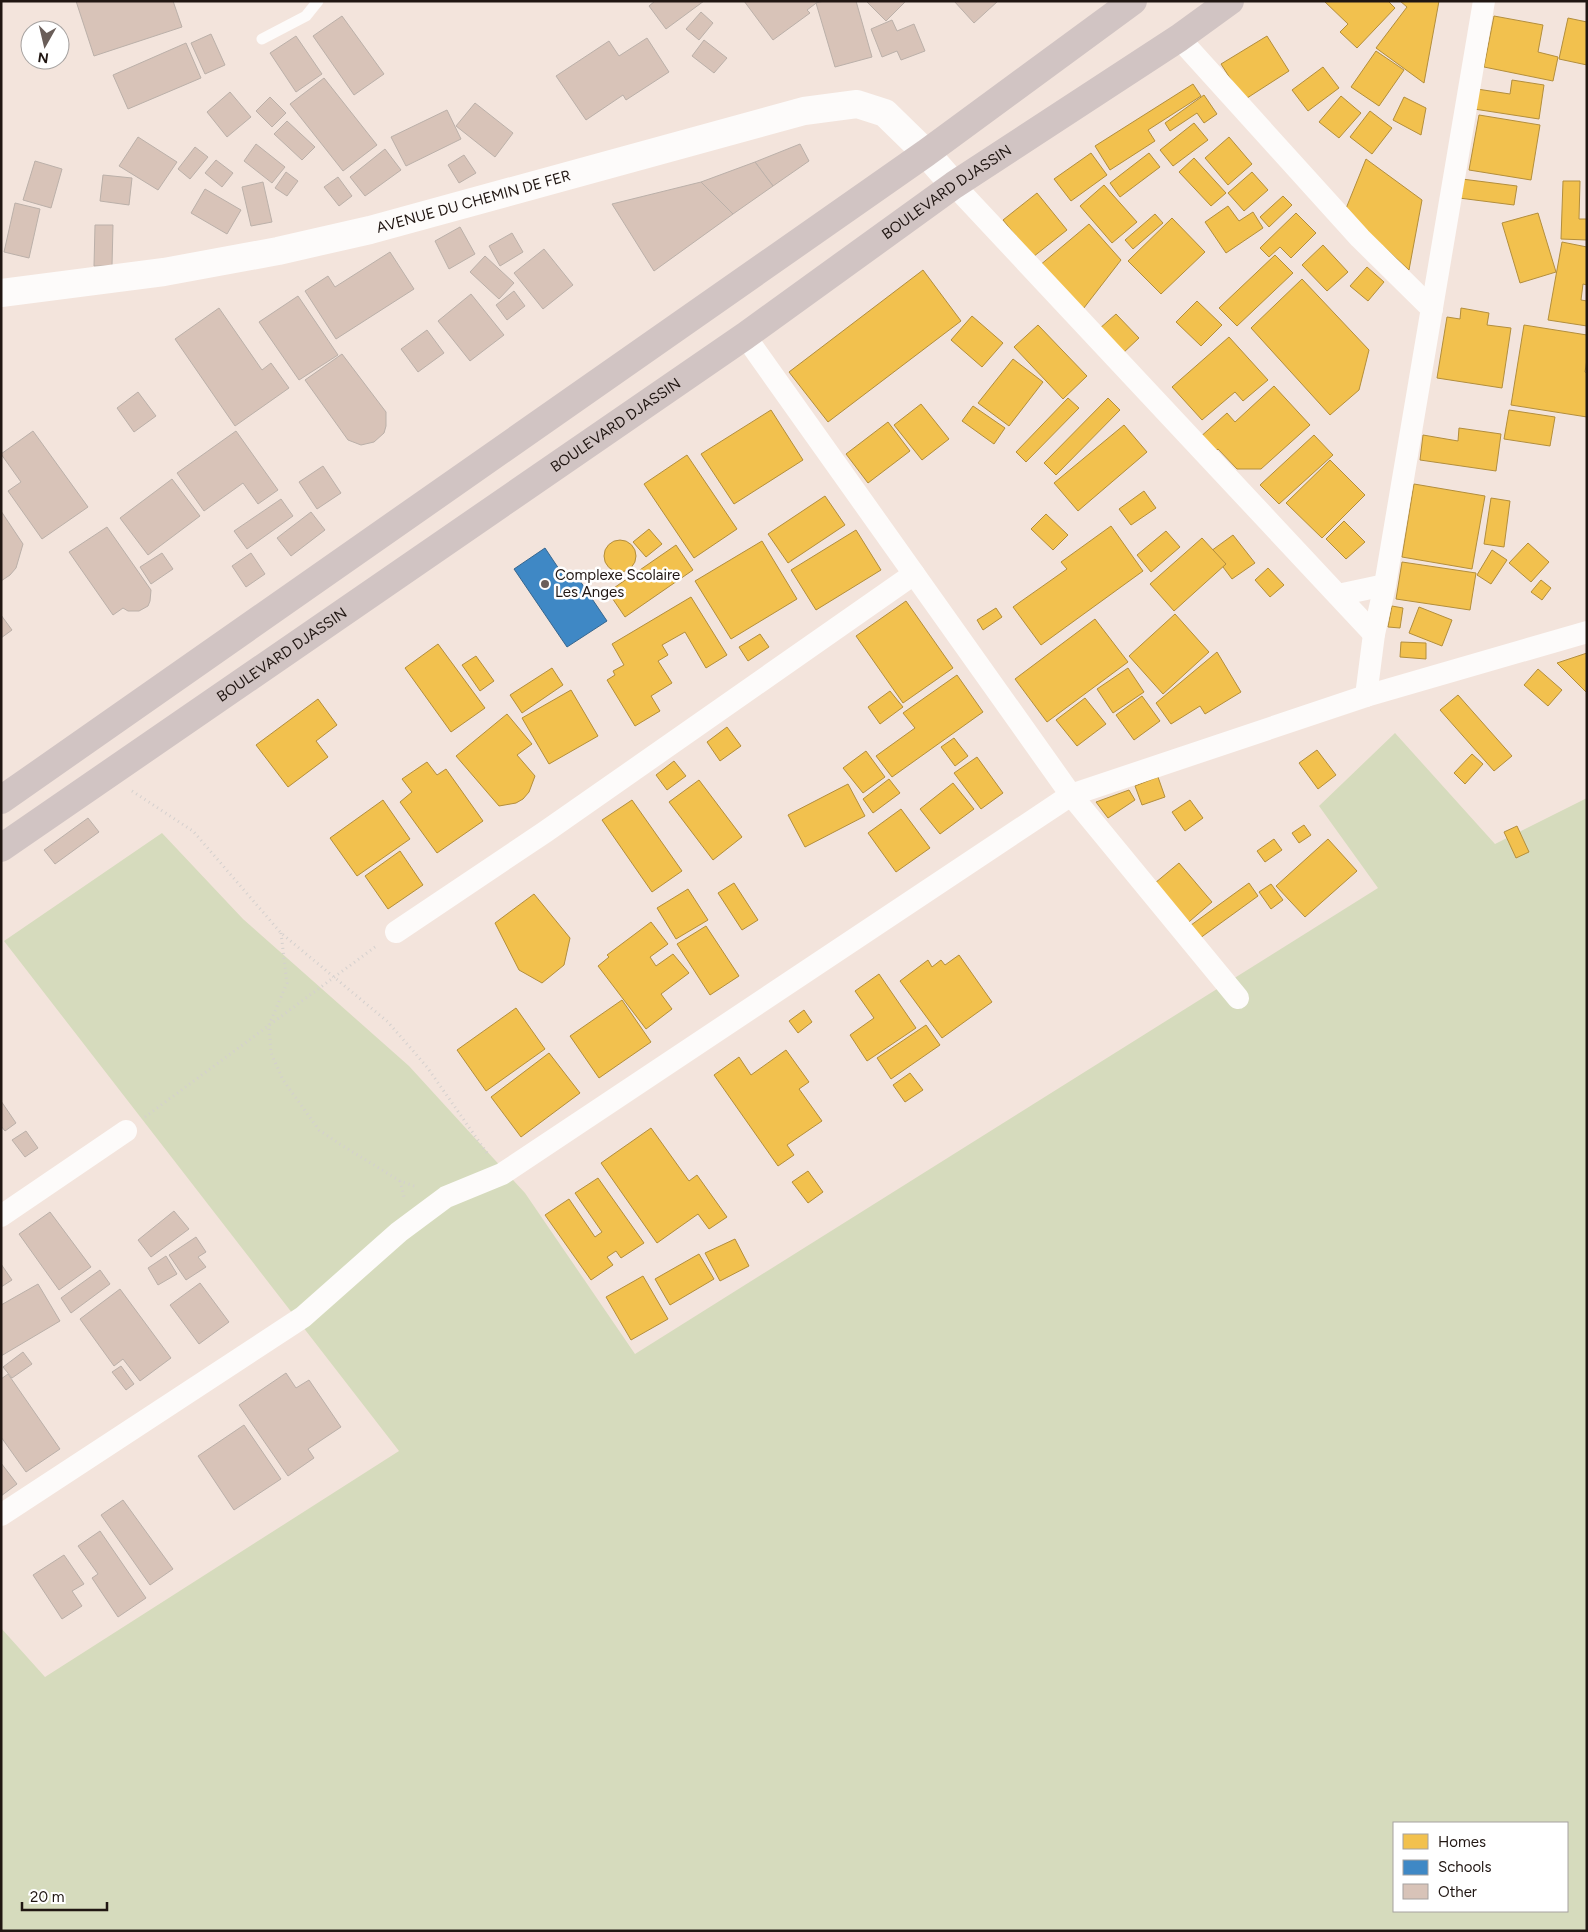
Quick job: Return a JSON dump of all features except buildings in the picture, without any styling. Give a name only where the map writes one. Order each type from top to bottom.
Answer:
[{"type":"highway","points":[[1,800],[926,153],[1133,1]]},
{"type":"highway","name":"BOULEVARD DJASSIN","points":[[1,848],[745,336],[954,186],[1179,38],[1230,1]]},
{"type":"street","points":[[1366,696],[1374,634],[1385,585],[1484,1]]},
{"type":"street","points":[[1179,38],[1360,238],[1432,309]]},
{"type":"street","name":"AVENUE DU CHEMIN DE FER","points":[[1,293],[164,272],[278,251],[370,230],[804,111],[858,104],[885,113],[926,153],[954,186]]},
{"type":"street","points":[[954,186],[1374,634]]},
{"type":"street","points":[[745,336],[1070,795],[1238,998]]},
{"type":"street","points":[[396,932],[545,832],[914,574]]},
{"type":"street","points":[[1338,595],[1385,585]]},
{"type":"street","points":[[1,1515],[303,1317],[399,1232],[446,1197],[502,1174],[1070,795],[1366,696],[1587,632]]},
{"type":"street","points":[[1,1216],[126,1131]]},
{"type":"lane","points":[[262,39],[306,16],[318,1]]},
{"type":"path","points":[[106,774],[193,831],[281,933],[336,976],[388,1022],[427,1067],[502,1174]]},
{"type":"path","points":[[126,1131],[396,932]]},
{"type":"path","points":[[281,933],[287,983],[270,1025],[271,1053],[283,1080],[319,1130],[400,1181],[446,1197]]},
{"type":"green space","points":[[1395,733],[1495,844],[1587,798],[1587,1931],[1,1931],[1,1628],[45,1677],[399,1451],[4,941],[162,833],[243,919],[409,1066],[525,1193],[635,1354],[1378,888],[1319,806]]},
{"type":"place","name":"Complexe Scolaire Les Anges","points":[[545,584]]}]
